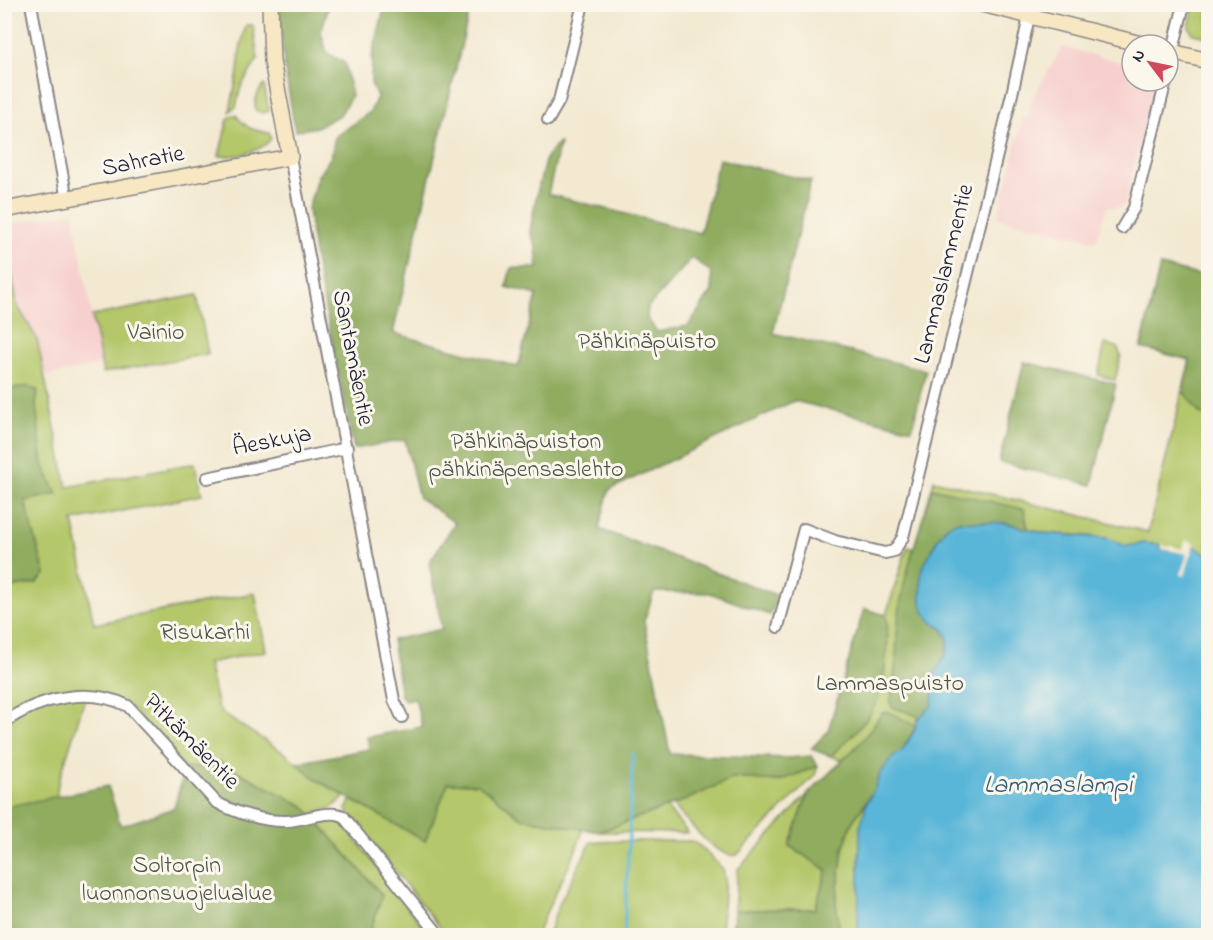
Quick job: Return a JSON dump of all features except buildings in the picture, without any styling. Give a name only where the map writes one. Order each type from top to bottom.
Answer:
[{"type":"street","points":[[31,4],[67,200]]},
{"type":"street","name":"Santamäentie","points":[[270,4],[272,61],[394,700],[402,717]]},
{"type":"street","points":[[548,120],[559,101],[583,4]]},
{"type":"street","points":[[982,4],[1030,11],[1120,38]]},
{"type":"street","points":[[1176,33],[1184,4]]},
{"type":"street","name":"Lammaslammentie","points":[[778,627],[804,529],[885,553],[894,551],[903,537],[1030,11]]},
{"type":"street","points":[[1180,54],[1209,61]]},
{"type":"street","points":[[1122,228],[1134,208],[1163,93]]},
{"type":"street","name":"Sahratie","points":[[4,210],[290,158]]},
{"type":"street","name":"Äeskuja","points":[[207,478],[347,448]]},
{"type":"street","name":"Pitkämäentie","points":[[4,722],[28,709],[69,696],[103,696],[117,700],[128,706],[216,802],[226,808],[288,821],[334,813],[343,816],[440,936]]},
{"type":"shaded area","points":[[1062,47],[1120,62],[1120,93],[1152,93],[1125,203],[1117,208],[1107,206],[1096,241],[998,218],[1023,116],[1029,116],[1032,99]]},
{"type":"shaded area","points":[[73,212],[101,365],[46,376],[37,339],[17,305],[10,267],[5,266],[5,226]]},
{"type":"green space","points":[[279,5],[329,5],[321,32],[327,53],[345,63],[351,96],[340,115],[317,127],[295,131],[284,63]]},
{"type":"green space","name":"Pähkinäpuisto","points":[[385,5],[471,5],[393,333],[518,367],[537,295],[506,287],[511,268],[538,268],[536,247],[530,231],[546,157],[558,143],[560,143],[548,194],[700,233],[719,159],[811,181],[773,333],[926,370],[912,429],[794,401],[609,490],[599,529],[779,596],[770,615],[710,593],[654,592],[644,621],[670,754],[788,758],[812,756],[818,766],[780,781],[733,778],[686,800],[599,832],[522,818],[478,784],[448,783],[425,841],[318,781],[297,763],[369,749],[367,737],[422,727],[415,698],[405,700],[401,696],[392,640],[442,629],[429,563],[455,523],[419,498],[405,440],[354,449],[314,254],[308,209],[317,177],[331,157],[335,137],[370,112],[377,97],[371,83],[372,57]],"holes":[[[692,258],[711,272],[712,291],[688,326],[657,332],[647,318],[648,307]]]},
{"type":"green space","points":[[1194,5],[1208,5],[1208,37],[1193,34],[1189,27]]},
{"type":"green space","points":[[246,25],[253,25],[258,59],[241,86],[236,107],[230,111],[240,49]]},
{"type":"green space","points":[[264,85],[269,111],[263,113],[256,111],[255,104]]},
{"type":"green space","points":[[236,115],[250,128],[269,133],[271,138],[268,143],[248,153],[219,156],[228,119]]},
{"type":"green space","name":"Risukarhi","points":[[4,266],[10,266],[17,305],[37,339],[67,487],[195,463],[202,495],[73,521],[94,624],[255,593],[266,651],[208,663],[218,708],[226,716],[286,754],[318,781],[345,796],[330,808],[311,814],[304,806],[219,762],[185,769],[128,706],[86,695],[58,784],[50,842],[5,935]]},
{"type":"green space","name":"Lammaspuisto","points":[[1160,266],[1208,277],[1208,555],[1187,543],[1184,553],[1135,545],[1126,546],[1091,536],[1043,533],[1006,523],[933,705],[917,720],[915,730],[880,774],[811,749],[828,731],[864,609],[886,615],[907,547],[915,549],[934,480],[1148,532],[1190,360],[1141,348]]},
{"type":"green space","points":[[1160,266],[1208,277],[1208,417],[1200,414],[1183,391],[1190,360],[1141,348]]},
{"type":"green space","name":"Vainio","points":[[197,295],[208,354],[103,373],[92,316]]},
{"type":"green space","points":[[1105,344],[1117,347],[1121,356],[1115,380],[1098,375]]},
{"type":"green space","points":[[1024,362],[1116,384],[1092,485],[999,462]]},
{"type":"green space","points":[[29,386],[38,391],[36,405],[43,465],[57,494],[25,501],[45,574],[37,583],[5,589],[5,390]]},
{"type":"green space","points":[[932,488],[1024,509],[1028,529],[1006,523],[947,526],[937,540],[921,571],[921,603],[933,623],[943,629],[948,639],[947,652],[936,673],[933,705],[920,717],[892,707],[890,702],[901,598]]},
{"type":"green space","points":[[864,609],[886,615],[888,642],[881,690],[863,724],[831,756],[811,749],[828,731]]},
{"type":"green space","points":[[889,712],[916,726],[902,751],[891,759],[880,774],[874,790],[852,822],[843,849],[836,903],[840,935],[732,936],[734,910],[815,909],[827,870],[789,846],[808,794],[863,740],[882,713]]},
{"type":"green space","name":"Soltorpin luonnonsuojelualue","points":[[219,762],[304,806],[382,895],[369,935],[5,935],[4,807],[108,786],[121,826],[174,808],[185,769]]},
{"type":"green space","points":[[818,766],[815,775],[737,855],[729,855],[711,845],[673,805],[733,778],[780,781]]},
{"type":"green space","points":[[448,783],[478,784],[522,818],[583,829],[579,843],[537,935],[446,935],[346,810],[351,800],[425,840]]},
{"type":"green space","points":[[808,794],[790,846],[827,870],[815,909],[734,910],[738,869]]},
{"type":"green space","points":[[867,802],[860,827],[858,935],[840,936],[836,903],[843,849],[852,822]]},
{"type":"green space","points":[[666,807],[688,833],[599,832]]},
{"type":"green space","points":[[333,818],[343,823],[429,935],[369,935],[382,895],[318,822]]},
{"type":"green space","points":[[692,841],[723,869],[725,879],[721,935],[548,935],[558,906],[591,842]]},
{"type":"water","name":"Lammaslampi","points":[[958,521],[1006,523],[1043,533],[1107,538],[1126,546],[1145,543],[1162,545],[1161,549],[1184,553],[1187,542],[1208,555],[1208,935],[858,936],[860,827],[867,802],[880,774],[891,759],[902,751],[915,730],[917,720],[932,705],[935,673],[947,652],[948,639],[943,629],[933,623],[924,612],[921,603],[921,571],[947,526]]},
{"type":"pier","points":[[1186,540],[1194,543],[1185,576],[1181,575],[1187,554],[1161,549],[1163,542],[1165,547],[1182,549]]},
{"type":"waterway","points":[[624,936],[633,753]]},
{"type":"park label","name":"Pähkinäpuiston pähkinäpensaslehto","points":[[526,456]]}]
